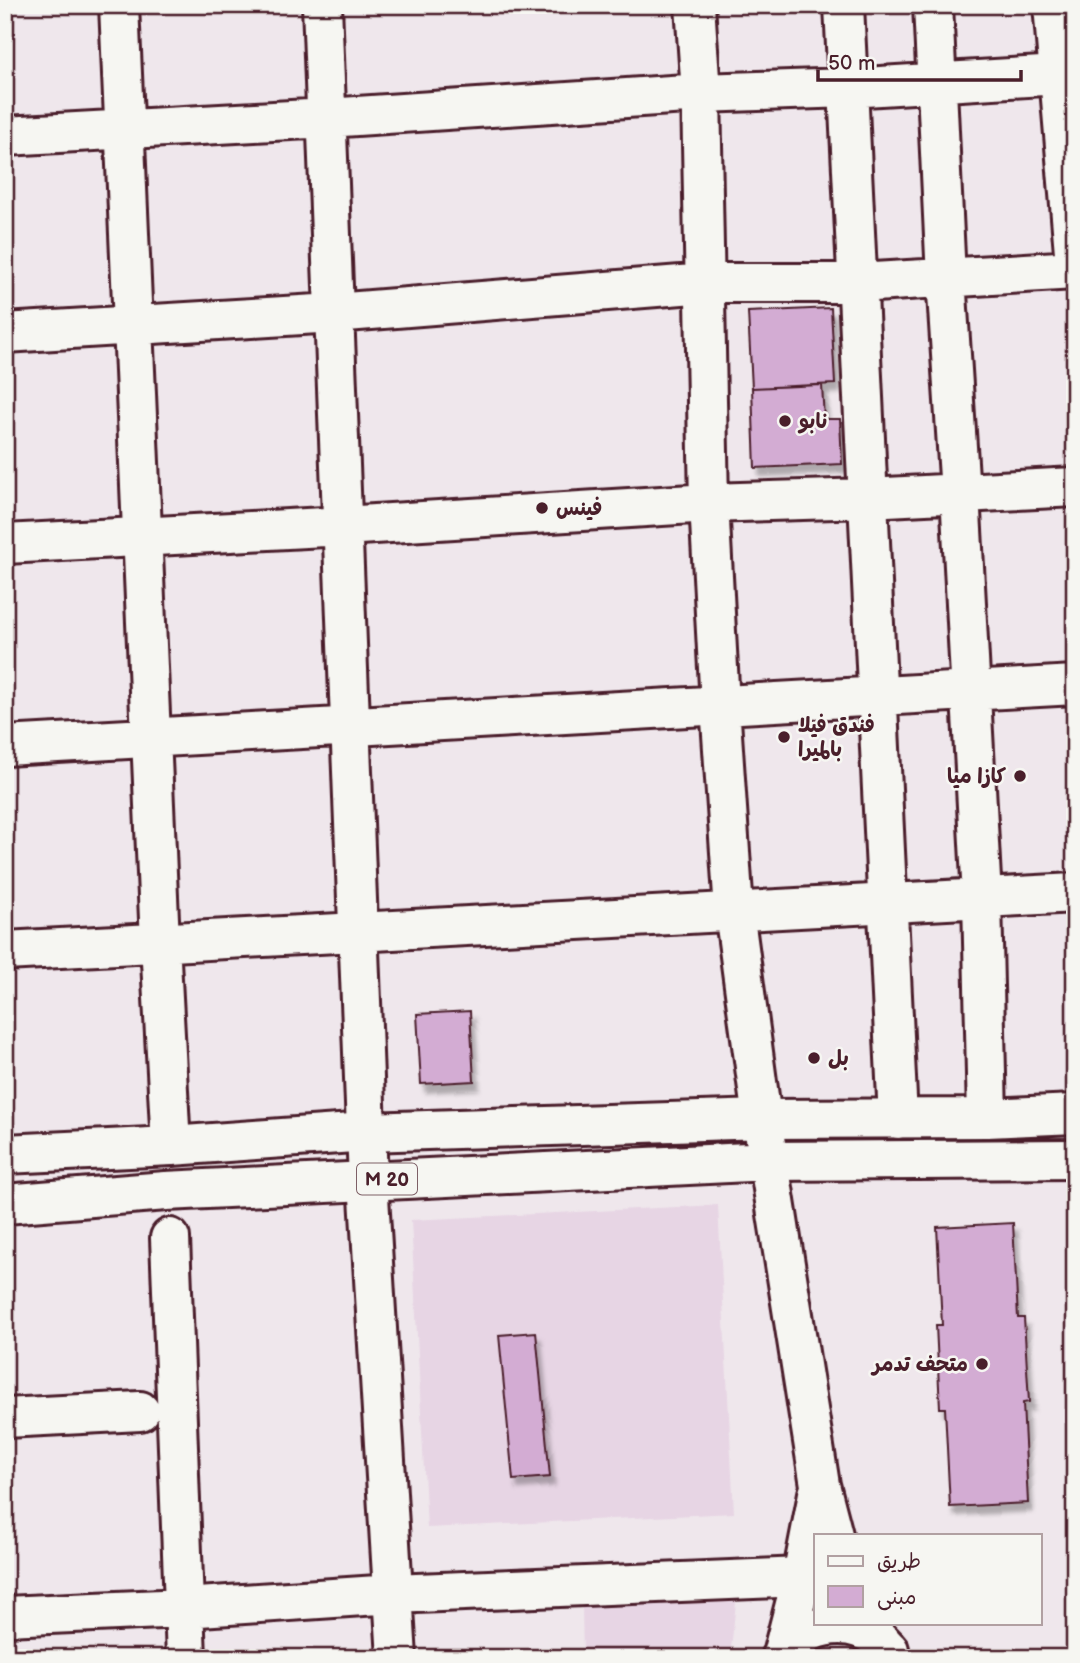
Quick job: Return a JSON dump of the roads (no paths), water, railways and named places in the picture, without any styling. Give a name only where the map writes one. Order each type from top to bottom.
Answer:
[{"type":"street","points":[[119,5],[171,1146]]},
{"type":"street","points":[[322,5],[368,1180],[397,1658]]},
{"type":"street","points":[[695,5],[701,93],[709,503],[734,911],[768,1161],[820,1485],[833,1534]]},
{"type":"street","points":[[844,5],[898,1119]]},
{"type":"street","points":[[933,5],[982,898],[987,1118]]},
{"type":"street","points":[[1053,5],[1075,264]]},
{"type":"street","points":[[5,136],[701,93],[848,88],[1059,75]]},
{"type":"street","points":[[5,333],[334,313],[706,283],[857,283],[1075,270]]},
{"type":"street","points":[[5,544],[709,503],[1075,487]]},
{"type":"street","points":[[5,746],[1075,685]]},
{"type":"street","points":[[5,951],[1075,893]]},
{"type":"street","points":[[762,1119],[987,1118],[1075,1114]]},
{"type":"street","name":"M 20","points":[[5,1154],[367,1132],[762,1119]]},
{"type":"street","points":[[768,1161],[1075,1159]]},
{"type":"street","name":"M 20","points":[[5,1203],[166,1191],[768,1161]]},
{"type":"street","points":[[170,1238],[186,1658]]},
{"type":"street","points":[[5,1418],[140,1411]]},
{"type":"street","points":[[781,1656],[802,1577],[820,1485]]},
{"type":"street","points":[[5,1616],[184,1608],[393,1594],[802,1577]]},
{"type":"street","points":[[781,1656],[794,1641],[808,1631],[825,1626],[843,1625],[860,1629],[885,1643]]},
{"type":"place","name":"نابو","points":[[785,421]]},
{"type":"place","name":"فينس","points":[[542,508]]},
{"type":"place","name":"فندق فيلا بالميرا","points":[[784,737]]},
{"type":"place","name":"كازا ميا","points":[[1020,776]]},
{"type":"place","name":"بل","points":[[814,1058]]},
{"type":"place","name":"متحف تدمر","points":[[982,1364]]}]
